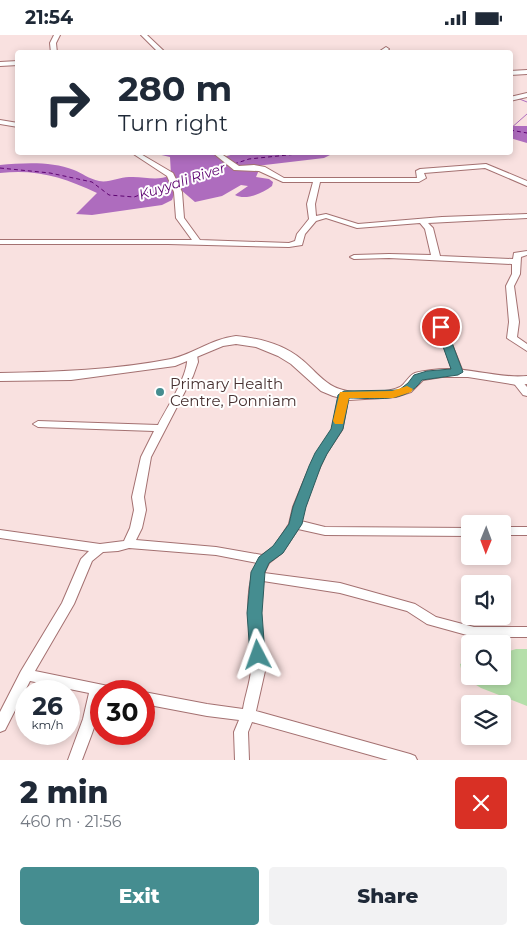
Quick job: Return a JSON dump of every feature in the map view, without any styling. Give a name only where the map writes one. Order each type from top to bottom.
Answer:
[{"type":"main road","points":[[0,64],[15,63]]},
{"type":"main road","points":[[513,73],[527,72]]},
{"type":"main road","points":[[0,377],[71,376],[175,362],[219,342],[246,341],[284,354],[300,365],[312,379],[328,389],[344,395],[403,392],[412,386],[418,377],[427,374],[458,372],[522,381]]},
{"type":"street","points":[[54,50],[53,43],[57,35]]},
{"type":"street","points":[[144,35],[160,50]]},
{"type":"street","points":[[513,98],[527,95]]},
{"type":"street","points":[[0,122],[15,124]]},
{"type":"street","points":[[138,155],[170,175],[178,192],[180,218],[198,243]]},
{"type":"street","points":[[218,155],[237,168],[254,167],[262,169],[284,180],[419,180],[422,178],[420,171],[486,166],[527,184]]},
{"type":"street","points":[[0,242],[295,245],[302,241],[302,234],[313,219],[312,204],[318,181]]},
{"type":"street","points":[[313,219],[326,216],[357,226],[422,221],[527,217]]},
{"type":"street","points":[[422,221],[429,228],[436,258]]},
{"type":"street","points":[[527,253],[517,255],[516,275],[510,286],[514,322],[512,337],[527,348]]},
{"type":"street","points":[[354,257],[436,258],[517,262]]},
{"type":"street","points":[[435,311],[458,372]]},
{"type":"street","points":[[129,543],[136,527],[140,510],[138,497],[146,457],[188,376],[193,362],[192,355]]},
{"type":"street","points":[[522,381],[527,393]]},
{"type":"street","points":[[242,760],[241,731],[248,715],[258,671],[254,613],[257,576],[264,560],[278,550],[295,524],[299,507],[317,461],[337,429],[344,395]]},
{"type":"street","points":[[38,424],[161,429]]},
{"type":"street","points":[[295,524],[325,531],[461,532]]},
{"type":"street","points":[[511,531],[527,531]]},
{"type":"street","points":[[0,533],[100,548],[118,547],[129,543],[184,547],[264,560]]},
{"type":"street","points":[[0,726],[26,675],[68,604],[87,559],[100,548]]},
{"type":"street","points":[[257,576],[340,589],[411,607],[432,621],[474,632],[527,632]]},
{"type":"street","points":[[26,675],[90,688]]},
{"type":"street","points":[[155,700],[207,710],[248,715],[410,760]]},
{"type":"street","points":[[75,760],[90,719]]},
{"type":"green space","points":[[527,649],[527,706],[511,700],[511,695],[499,695],[476,685],[511,685],[511,651]]},
{"type":"water","points":[[513,126],[527,126],[527,143],[513,139]]},
{"type":"water","name":"Kuyyali River","points":[[162,155],[216,155],[236,169],[259,170],[256,177],[269,179],[273,182],[272,186],[259,194],[239,197],[235,195],[248,186],[241,185],[222,196],[195,202],[181,190],[175,192],[172,200],[162,205],[92,215],[76,214],[97,193],[50,175],[26,172],[0,173],[0,165],[37,163],[65,167],[99,181],[129,177],[160,178],[171,175],[170,157]]},
{"type":"water","points":[[230,155],[330,155],[324,158],[240,168],[223,157]]},
{"type":"waterway","points":[[517,98],[527,102]]},
{"type":"waterway","points":[[513,126],[527,114]]},
{"type":"ferry route","points":[[513,131],[527,133]]},
{"type":"ferry route","points":[[234,164],[249,159],[288,155]]},
{"type":"ferry route","points":[[177,181],[228,165]]},
{"type":"ferry route","points":[[0,168],[50,173],[92,182],[109,195],[134,197],[171,184]]},
{"type":"slow traffic","points":[[339,421],[344,395],[384,395],[403,392],[407,389]]},
{"type":"place","name":"Primary Health Centre, Ponniam","points":[[160,392]]},
{"type":"route","points":[[258,655],[254,613],[258,572],[264,560],[278,550],[295,524],[299,507],[315,466],[337,429],[344,395],[384,395],[403,392],[412,386],[418,377],[427,374],[458,372],[441,327]]}]
